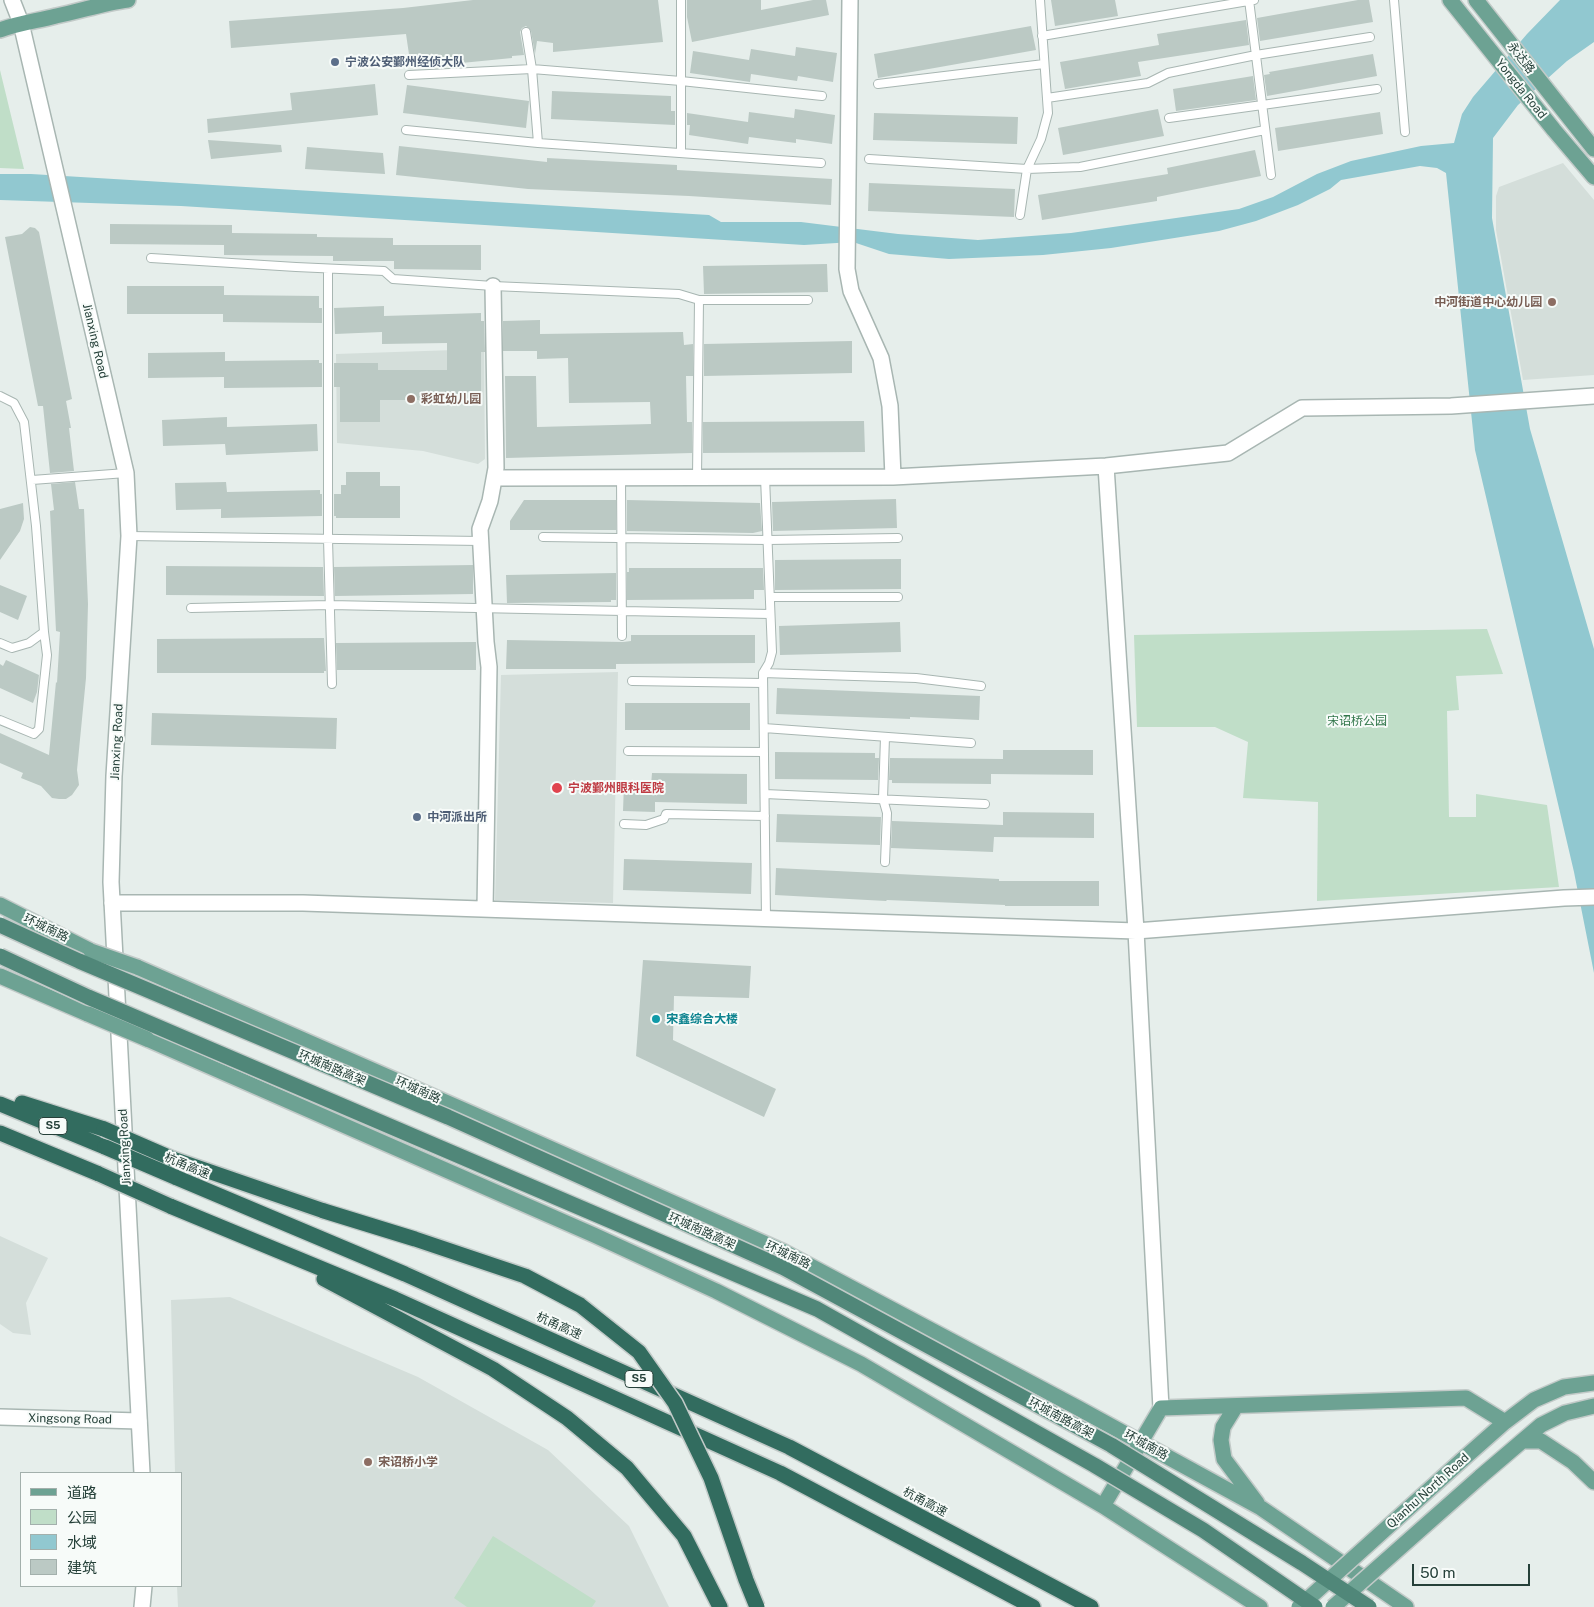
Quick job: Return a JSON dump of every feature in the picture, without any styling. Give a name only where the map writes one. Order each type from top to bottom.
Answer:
[{"type":"highway","name":"环城南路高架","points":[[0,925],[88,965],[448,1118],[784,1268],[1111,1445],[1302,1563],[1369,1607]]},
{"type":"highway","name":"环城南路高架","points":[[0,956],[88,997],[818,1309],[1094,1465],[1178,1515],[1315,1607]]},
{"type":"highway","points":[[0,1096],[104,1129],[173,1159],[324,1211],[525,1276],[580,1305],[639,1352],[675,1403],[711,1478],[757,1607]]},
{"type":"highway","name":"杭甬高速","points":[[0,1104],[405,1274],[790,1447],[1091,1607]]},
{"type":"highway","name":"S5","points":[[0,1133],[170,1206],[396,1299],[780,1473],[1034,1607]]},
{"type":"highway","points":[[241,1235],[493,1369],[567,1418],[626,1468],[684,1536],[720,1607]]},
{"type":"main road","points":[[0,30],[21,23],[128,0]]},
{"type":"main road","name":"Yongda Road","points":[[1450,0],[1594,177]]},
{"type":"main road","name":"永达路","points":[[1476,0],[1567,116]]},
{"type":"main road","name":"Yongda Road","points":[[1567,116],[1594,149]]},
{"type":"main road","name":"环城南路","points":[[0,905],[92,951],[137,967],[782,1251],[1261,1508],[1406,1607]]},
{"type":"main road","points":[[0,976],[594,1234],[716,1291],[861,1364],[1103,1506],[1260,1607]]},
{"type":"main road","name":"Qianhu North Road","points":[[1298,1607],[1505,1422],[1534,1400],[1564,1387],[1594,1383]]},
{"type":"main road","points":[[1103,1506],[1161,1408],[1466,1398],[1505,1422]]},
{"type":"main road","points":[[1236,1406],[1223,1427],[1221,1440],[1224,1459],[1261,1508]]},
{"type":"main road","name":"Qianhu North Road","points":[[1332,1607],[1541,1425],[1565,1413],[1594,1406]]},
{"type":"main road","points":[[1523,1441],[1541,1441],[1573,1462],[1594,1482]]},
{"type":"street","name":"Jianxing Road","points":[[12,0],[21,23],[126,473],[129,536],[114,776],[111,882],[142,1472]]},
{"type":"street","points":[[850,0],[847,269],[851,291],[881,358],[890,406],[893,477]]},
{"type":"street","points":[[485,909],[490,666],[487,658],[480,529],[490,501],[496,468],[492,286]]},
{"type":"street","points":[[495,478],[893,477],[1106,466],[1228,453],[1302,408],[1451,406],[1594,396]]},
{"type":"street","points":[[1106,466],[1136,931],[1161,1408]]},
{"type":"street","points":[[112,903],[303,903],[1136,931],[1594,897]]},
{"type":"street","name":"Xingsong Road","points":[[0,1417],[139,1420]]},
{"type":"street","points":[[142,1607],[144,1587]]},
{"type":"street","points":[[148,1587],[150,1607]]},
{"type":"lane","points":[[681,0],[681,153]]},
{"type":"lane","points":[[1020,215],[1027,169],[1041,139],[1048,113],[1040,0]]},
{"type":"lane","points":[[1042,36],[1251,0],[1271,175]]},
{"type":"lane","points":[[1394,0],[1405,132]]},
{"type":"lane","points":[[526,32],[532,69],[538,143]]},
{"type":"lane","points":[[1047,98],[1148,83],[1168,73],[1256,55],[1370,37]]},
{"type":"lane","points":[[878,84],[1044,64]]},
{"type":"lane","points":[[410,74],[532,69],[822,96]]},
{"type":"lane","points":[[1170,118],[1377,89]]},
{"type":"lane","points":[[406,130],[538,143],[821,163]]},
{"type":"lane","points":[[869,159],[1027,169],[1080,167],[1265,130]]},
{"type":"lane","points":[[151,258],[384,271],[394,280],[679,294],[699,300],[808,300]]},
{"type":"lane","points":[[328,269],[328,539],[332,684]]},
{"type":"lane","points":[[697,476],[699,300]]},
{"type":"lane","points":[[0,396],[14,403],[24,422],[32,480],[47,655],[39,729],[34,734],[0,720]]},
{"type":"lane","points":[[32,480],[126,473]]},
{"type":"lane","points":[[765,476],[772,652],[769,663],[763,673],[766,918]]},
{"type":"lane","points":[[621,477],[622,636]]},
{"type":"lane","points":[[129,536],[481,541]]},
{"type":"lane","points":[[543,537],[768,540],[898,538]]},
{"type":"lane","points":[[770,597],[898,597]]},
{"type":"lane","points":[[191,608],[330,606],[770,614]]},
{"type":"lane","points":[[0,643],[12,648],[30,643],[44,632]]},
{"type":"lane","points":[[763,673],[916,678],[981,686]]},
{"type":"lane","points":[[632,681],[763,683]]},
{"type":"lane","points":[[764,728],[971,743]]},
{"type":"lane","points":[[885,737],[883,799],[886,813],[885,862]]},
{"type":"lane","points":[[628,751],[764,752]]},
{"type":"lane","points":[[765,794],[985,804]]},
{"type":"lane","points":[[624,824],[646,825],[664,819],[666,814],[765,816]]},
{"type":"shaded area","name":"中河街道中心幼儿园","points":[[1563,163],[1594,200],[1594,375],[1523,380],[1496,230],[1496,196],[1499,187]]},
{"type":"shaded area","name":"彩虹幼儿园","points":[[484,349],[485,459],[478,464],[423,451],[337,443],[336,354]]},
{"type":"shaded area","name":"宁波鄞州眼科医院","points":[[618,672],[613,903],[495,900],[501,675]]},
{"type":"shaded area","points":[[0,1236],[48,1258],[26,1303],[31,1335],[13,1333],[0,1324]]},
{"type":"shaded area","name":"宋诏桥小学","points":[[230,1297],[418,1377],[548,1450],[629,1526],[669,1607],[178,1607],[177,1587],[182,1587],[182,1472],[175,1472],[171,1300]]},
{"type":"green space","points":[[0,70],[24,169],[0,168]]},
{"type":"green space","name":"宋诏桥公园","points":[[1487,629],[1503,674],[1456,676],[1459,710],[1447,711],[1449,817],[1476,817],[1476,794],[1547,805],[1559,887],[1317,901],[1318,802],[1243,798],[1248,742],[1215,727],[1137,727],[1134,635]]},
{"type":"green space","points":[[493,1536],[596,1601],[592,1607],[467,1607],[454,1598]]},
{"type":"water","points":[[1560,0],[1594,0],[1594,42],[1567,61],[1518,105],[1493,138],[1492,218],[1530,429],[1594,649],[1594,973],[1574,872],[1475,450],[1446,173],[1437,168],[1420,166],[1341,180],[1330,189],[1298,205],[1256,221],[1219,231],[1111,248],[1043,255],[949,259],[889,254],[853,242],[804,245],[181,206],[0,200],[0,174],[31,174],[709,215],[721,222],[801,222],[898,234],[978,240],[1071,233],[1239,209],[1273,197],[1317,174],[1351,161],[1421,146],[1454,143],[1462,114],[1473,97],[1527,34]]},
{"type":"building","points":[[473,0],[658,0],[663,42],[553,52],[553,43],[537,41],[535,54],[531,31],[526,26],[520,32],[524,55],[512,56],[512,58],[411,68],[406,34],[231,48],[229,21],[403,8]]},
{"type":"building","points":[[687,0],[761,0],[761,10],[813,0],[826,0],[829,15],[692,42],[687,17]]},
{"type":"building","points":[[1051,0],[1115,0],[1118,16],[1055,26]]},
{"type":"building","points":[[1358,0],[1369,0],[1373,22],[1260,41],[1257,18]]},
{"type":"building","points":[[1246,20],[1249,45],[1138,62],[1141,76],[1065,89],[1060,62],[1159,45],[1157,34]]},
{"type":"building","points":[[1031,26],[1036,50],[878,78],[874,54]]},
{"type":"building","points":[[796,47],[837,53],[833,82],[798,76],[797,81],[751,74],[750,82],[690,73],[693,51],[749,60],[751,49],[795,56]]},
{"type":"building","points":[[1373,54],[1377,76],[1267,96],[1264,75],[1270,74],[1269,72]]},
{"type":"building","points":[[1253,76],[1256,100],[1176,111],[1173,89]]},
{"type":"building","points":[[375,84],[378,115],[208,133],[207,119],[292,110],[290,93]]},
{"type":"building","points":[[407,85],[529,101],[526,128],[403,113]]},
{"type":"building","points":[[552,91],[671,96],[671,111],[675,111],[675,125],[551,119]]},
{"type":"building","points":[[795,109],[835,115],[832,144],[796,139],[796,143],[749,137],[748,144],[689,135],[690,125],[687,125],[687,113],[748,122],[749,112],[794,118]]},
{"type":"building","points":[[1158,109],[1164,136],[1063,155],[1058,128]]},
{"type":"building","points":[[1380,112],[1383,134],[1278,151],[1275,128]]},
{"type":"building","points":[[874,113],[1018,117],[1017,144],[873,140]]},
{"type":"building","points":[[208,140],[281,145],[282,152],[211,159]]},
{"type":"building","points":[[399,146],[547,162],[547,158],[677,165],[677,170],[832,179],[831,205],[528,189],[396,175]]},
{"type":"building","points":[[307,147],[383,153],[385,174],[305,169]]},
{"type":"building","points":[[1255,150],[1261,176],[1157,197],[1157,201],[1042,220],[1038,195],[1168,174],[1167,168]]},
{"type":"building","points":[[869,183],[1015,189],[1014,217],[868,211]]},
{"type":"building","points":[[110,224],[232,225],[232,233],[317,234],[317,237],[393,238],[393,245],[481,245],[481,270],[394,269],[394,261],[333,261],[333,256],[224,255],[224,245],[110,244]]},
{"type":"building","points":[[30,227],[35,228],[39,232],[72,399],[66,401],[71,428],[69,428],[74,471],[50,473],[43,406],[38,406],[5,237],[22,234]]},
{"type":"building","points":[[827,264],[828,292],[704,294],[703,266]]},
{"type":"building","points":[[127,286],[224,286],[224,295],[319,296],[319,308],[322,308],[322,323],[223,322],[223,314],[127,314]]},
{"type":"building","points":[[384,306],[384,316],[481,313],[481,321],[484,321],[485,352],[481,352],[481,400],[380,400],[380,422],[340,422],[340,387],[334,387],[334,363],[378,363],[378,370],[447,370],[447,343],[382,344],[382,332],[335,334],[334,308]]},
{"type":"building","points":[[540,320],[540,334],[683,332],[684,345],[693,344],[693,376],[686,376],[687,422],[692,422],[692,453],[506,458],[505,376],[536,376],[537,427],[651,424],[650,402],[569,403],[568,358],[537,359],[537,351],[503,351],[503,321]]},
{"type":"building","points":[[852,341],[852,373],[704,376],[704,344]]},
{"type":"building","points":[[225,352],[225,361],[319,360],[319,363],[322,363],[322,387],[224,388],[224,377],[148,378],[148,353]]},
{"type":"building","points":[[227,417],[227,427],[317,424],[318,451],[226,455],[225,444],[163,446],[162,420]]},
{"type":"building","points":[[864,421],[865,452],[703,453],[703,422]]},
{"type":"building","points":[[346,472],[380,472],[380,486],[400,486],[400,518],[336,518],[334,516],[334,494],[341,494],[341,485],[346,485]]},
{"type":"building","points":[[75,482],[79,509],[84,509],[88,604],[86,678],[77,770],[79,785],[72,795],[66,799],[59,799],[52,798],[41,786],[21,778],[23,773],[0,763],[0,733],[49,755],[57,683],[60,632],[56,631],[50,511],[54,510],[51,484]]},
{"type":"building","points":[[226,482],[227,492],[320,490],[320,494],[322,494],[322,516],[221,518],[221,509],[176,510],[175,483]]},
{"type":"building","points":[[896,499],[897,528],[773,531],[772,502]]},
{"type":"building","points":[[524,500],[616,500],[616,530],[510,530],[510,521]]},
{"type":"building","points":[[627,500],[760,503],[762,531],[753,533],[627,531]]},
{"type":"building","points":[[23,503],[24,519],[20,531],[0,560],[0,509]]},
{"type":"building","points":[[901,559],[901,589],[775,590],[775,560]]},
{"type":"building","points":[[473,565],[473,594],[335,596],[334,567]]},
{"type":"building","points":[[166,566],[323,567],[324,596],[166,595]]},
{"type":"building","points":[[629,568],[763,568],[764,590],[754,590],[754,599],[627,600],[627,572],[629,572]]},
{"type":"building","points":[[616,573],[616,600],[611,600],[611,602],[507,603],[506,575]]},
{"type":"building","points":[[0,585],[27,596],[18,620],[0,612]]},
{"type":"building","points":[[900,622],[901,652],[780,655],[779,626]]},
{"type":"building","points":[[631,635],[755,635],[755,663],[616,664],[616,669],[506,669],[507,640],[623,642],[631,641]]},
{"type":"building","points":[[324,638],[326,671],[324,673],[157,673],[157,639]]},
{"type":"building","points":[[476,642],[476,670],[337,670],[336,643]]},
{"type":"building","points":[[6,660],[39,675],[37,692],[33,703],[0,688],[0,664],[3,666]]},
{"type":"building","points":[[777,688],[980,696],[979,720],[776,714]]},
{"type":"building","points":[[625,703],[750,703],[750,730],[625,730]]},
{"type":"building","points":[[152,713],[337,718],[336,749],[151,745]]},
{"type":"building","points":[[1003,750],[1093,750],[1093,775],[991,774],[991,784],[892,783],[892,780],[889,780],[890,758],[1003,759]]},
{"type":"building","points":[[775,752],[875,753],[875,758],[879,758],[878,780],[775,779]]},
{"type":"building","points":[[652,773],[747,774],[747,804],[655,802],[655,812],[623,811],[624,784],[651,785]]},
{"type":"building","points":[[1003,812],[1094,813],[1094,838],[994,837],[993,852],[891,848],[892,821],[1003,825]]},
{"type":"building","points":[[777,814],[881,817],[880,845],[776,842]]},
{"type":"building","points":[[624,859],[752,863],[751,894],[623,890]]},
{"type":"building","points":[[776,868],[999,879],[999,881],[1099,881],[1099,906],[1005,906],[775,895]]},
{"type":"building","name":"宋鑫综合大楼","points":[[643,960],[751,966],[749,998],[674,996],[673,1040],[776,1089],[764,1117],[636,1056]]},
{"type":"place","name":"宁波公安鄞州经侦大队","points":[[335,62]]},
{"type":"place","name":"中河街道中心幼儿园","points":[[1552,302]]},
{"type":"place","name":"彩虹幼儿园","points":[[411,399]]},
{"type":"place","name":"宁波鄞州眼科医院","points":[[557,788]]},
{"type":"place","name":"中河派出所","points":[[417,817]]},
{"type":"place","name":"宋鑫综合大楼","points":[[656,1019]]},
{"type":"place","name":"宋诏桥小学","points":[[368,1462]]}]
